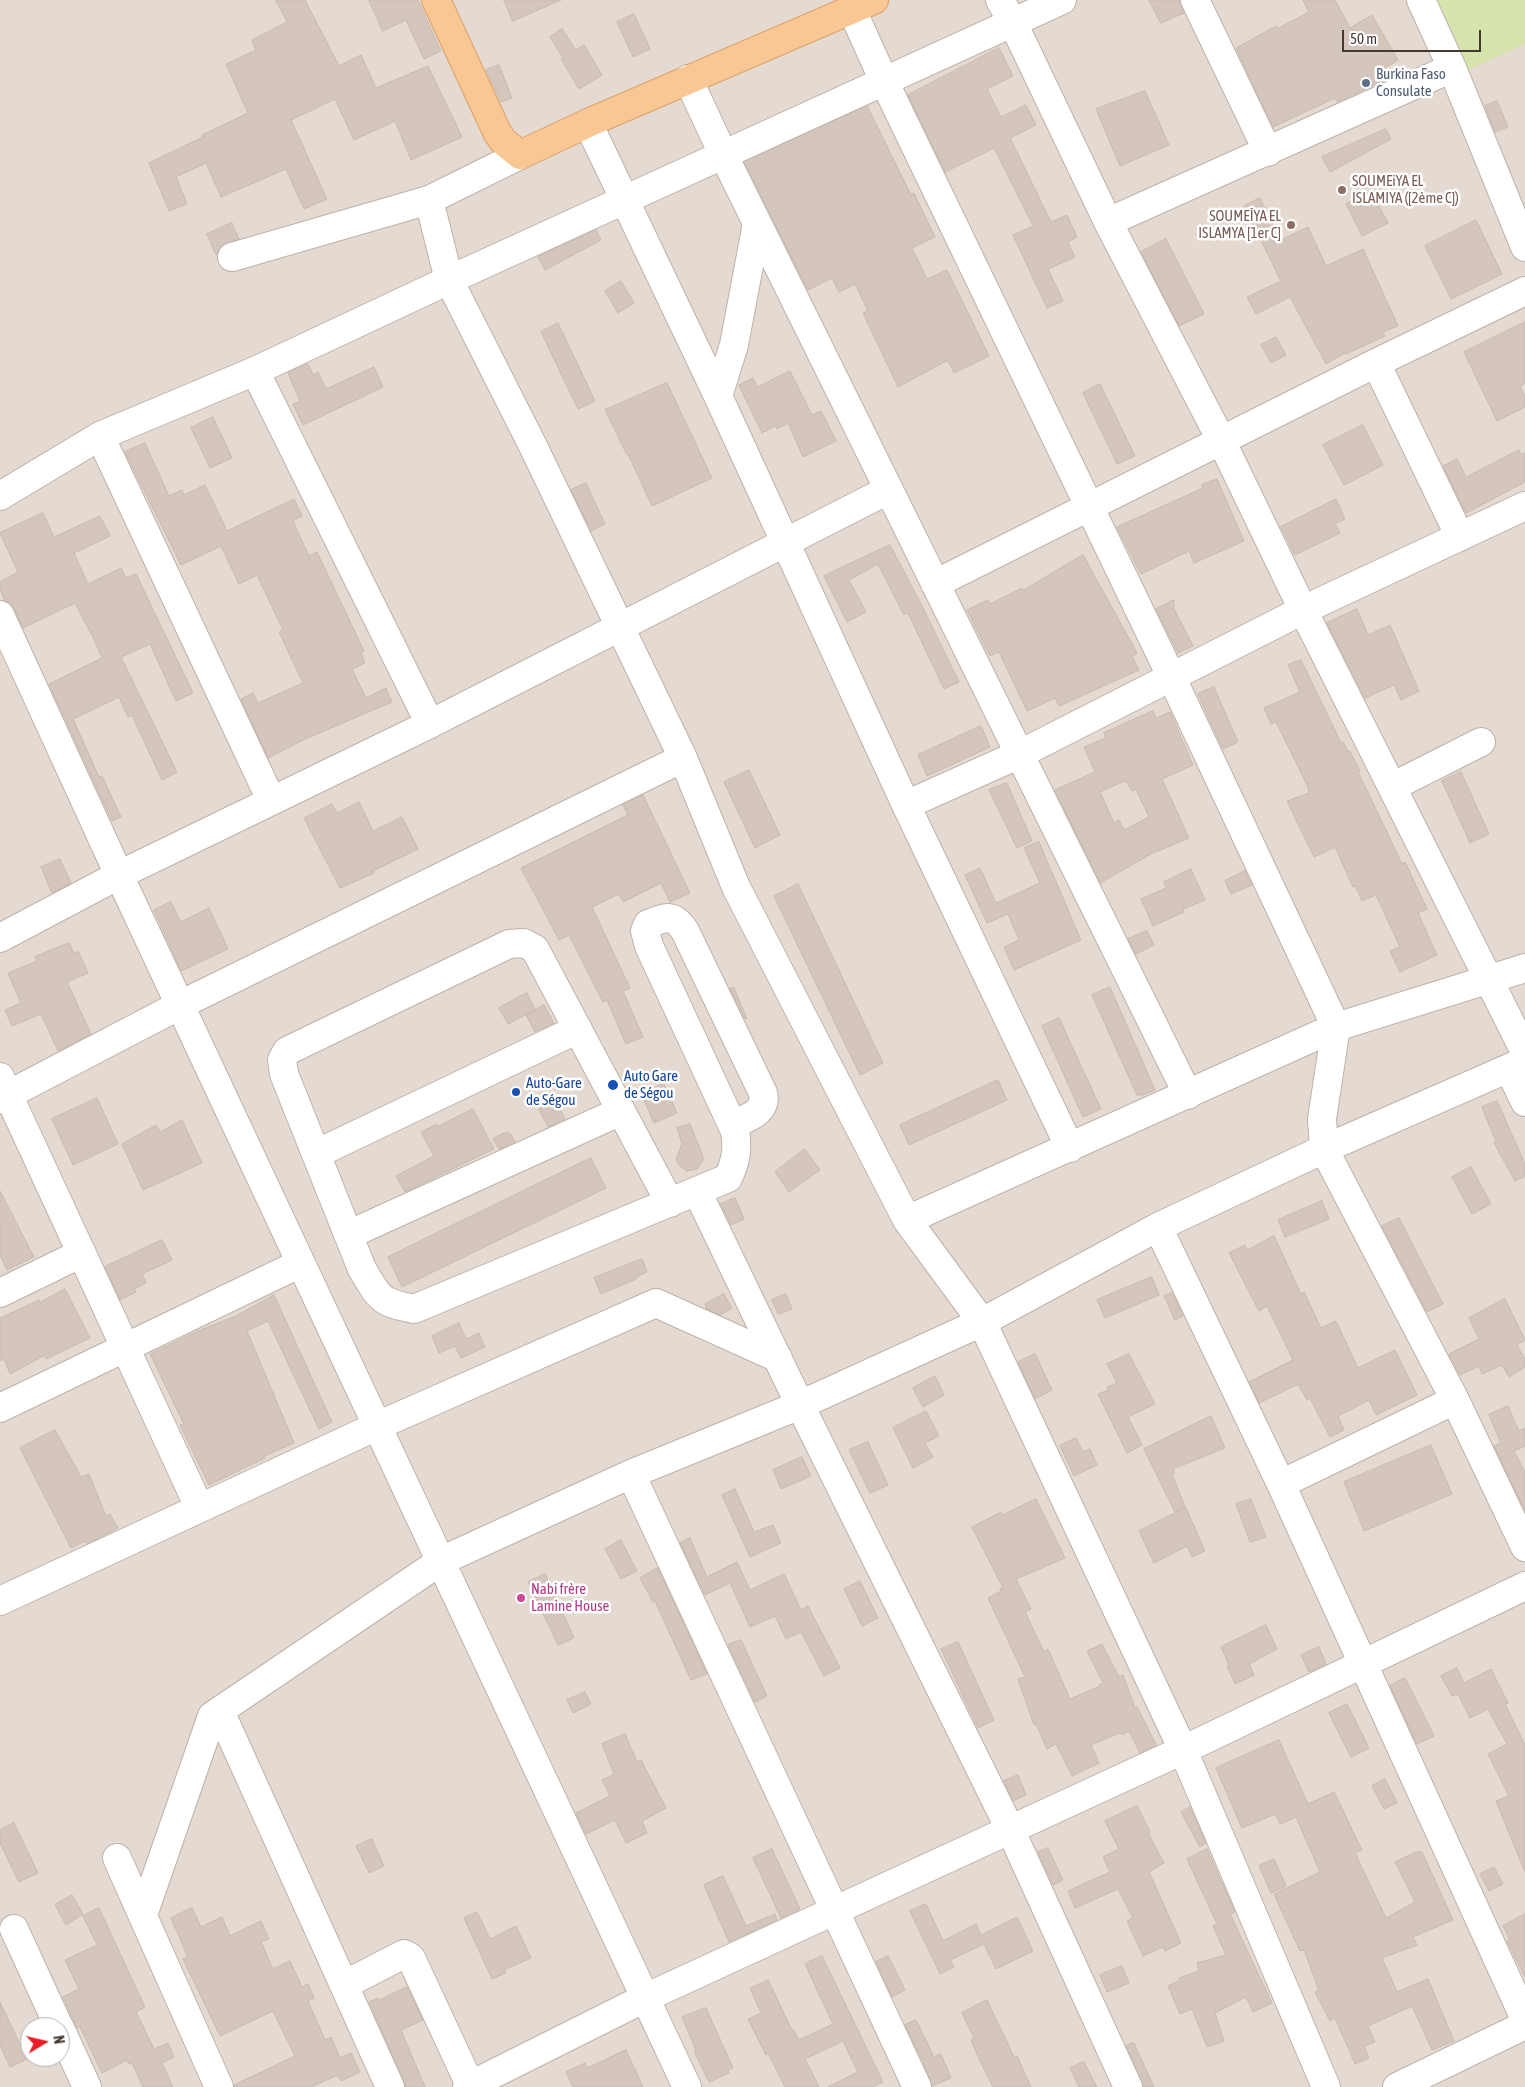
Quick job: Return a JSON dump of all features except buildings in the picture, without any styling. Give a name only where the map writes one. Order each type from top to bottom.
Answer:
[{"type":"main road","points":[[436,0],[497,132],[503,142],[520,155],[688,79],[863,5]]},
{"type":"street","points":[[0,496],[100,436],[255,371],[448,280],[884,81],[1006,12],[1062,0]]},
{"type":"street","points":[[1195,0],[1268,152]]},
{"type":"street","points":[[1421,0],[1452,68],[1525,247]]},
{"type":"street","points":[[863,5],[884,81],[1171,676],[1336,1027],[1322,1119],[1324,1150],[1454,1400],[1525,1547]]},
{"type":"street","points":[[1006,12],[1108,222],[1221,440],[1303,610],[1489,980],[1520,1060],[1525,1102]]},
{"type":"street","points":[[1108,222],[1452,68]]},
{"type":"street","points":[[688,79],[888,490],[1188,1095]]},
{"type":"street","points":[[588,123],[718,396],[906,805],[1070,1148]]},
{"type":"street","points":[[232,257],[429,200],[520,155]]},
{"type":"street","points":[[429,200],[448,280],[533,446],[683,758],[736,887],[907,1220],[982,1322],[1183,1750],[1326,2087]]},
{"type":"street","points":[[718,396],[734,345],[757,223]]},
{"type":"street","points":[[935,584],[1088,506],[1525,291]]},
{"type":"street","points":[[1376,363],[1460,537]]},
{"type":"street","points":[[255,371],[430,724]]},
{"type":"street","points":[[100,436],[270,800]]},
{"type":"street","points":[[0,938],[270,800],[430,724],[888,490]]},
{"type":"street","points":[[906,805],[1020,754],[1303,610],[1525,506]]},
{"type":"street","points":[[0,615],[119,876],[687,2087]]},
{"type":"street","points":[[1392,787],[1481,742]]},
{"type":"street","points":[[199,1507],[82,1253],[3,1090],[683,758]]},
{"type":"street","points":[[670,1203],[535,949],[524,943],[509,944],[287,1051],[282,1060],[284,1074],[362,1269],[378,1296],[390,1304],[414,1309],[670,1203],[728,1178],[734,1165],[738,1147],[732,1125],[649,946],[645,931],[648,924],[662,918],[671,917],[678,921],[684,931],[763,1093],[765,1100],[763,1106],[756,1113],[732,1125]]},
{"type":"street","points":[[907,1220],[1336,1027],[1525,968]]},
{"type":"street","points":[[316,1154],[578,1029]]},
{"type":"street","points":[[143,1915],[212,1716],[441,1561],[631,1474],[800,1405],[982,1322],[1158,1227],[1520,1060]]},
{"type":"street","points":[[348,1235],[621,1111]]},
{"type":"street","points":[[697,1191],[721,1244],[1010,1829],[1128,2087]]},
{"type":"street","points":[[1158,1227],[1281,1484],[1525,2020]]},
{"type":"street","points":[[0,1293],[82,1253]]},
{"type":"street","points":[[0,1408],[126,1349],[301,1263]]},
{"type":"street","points":[[0,1600],[377,1426],[656,1304],[778,1358]]},
{"type":"street","points":[[1281,1484],[1454,1400]]},
{"type":"street","points":[[631,1474],[917,2087]]},
{"type":"street","points":[[344,1986],[404,1954],[411,1958],[469,2086],[646,1998],[836,1912],[1010,1829],[1183,1750],[1525,1586]]},
{"type":"street","points":[[220,1711],[390,2087]]},
{"type":"street","points":[[116,1858],[220,2087]]},
{"type":"street","points":[[14,1929],[55,2017]]},
{"type":"street","points":[[1398,2087],[1525,2025]]},
{"type":"street","points":[[70,2050],[87,2087]]},
{"type":"shaded area","points":[[0,0],[1525,0],[1525,2087],[0,2087]]},
{"type":"green space","points":[[1434,0],[1525,0],[1525,44],[1466,71]]},
{"type":"place","name":"Burkina Faso Consulate","points":[[1366,83]]},
{"type":"place","name":"SOUMEiYA EL ISLAMIYA ([2ème C])","points":[[1342,190]]},
{"type":"place","name":"SOUMEÎYA EL ISLAMYA [1er C]","points":[[1291,225]]},
{"type":"place","name":"Auto Gare de Ségou","points":[[613,1085]]},
{"type":"place","name":"Auto-Gare de Ségou","points":[[516,1092]]},
{"type":"place","name":"Nabi frère Lamine House","points":[[521,1598]]}]
